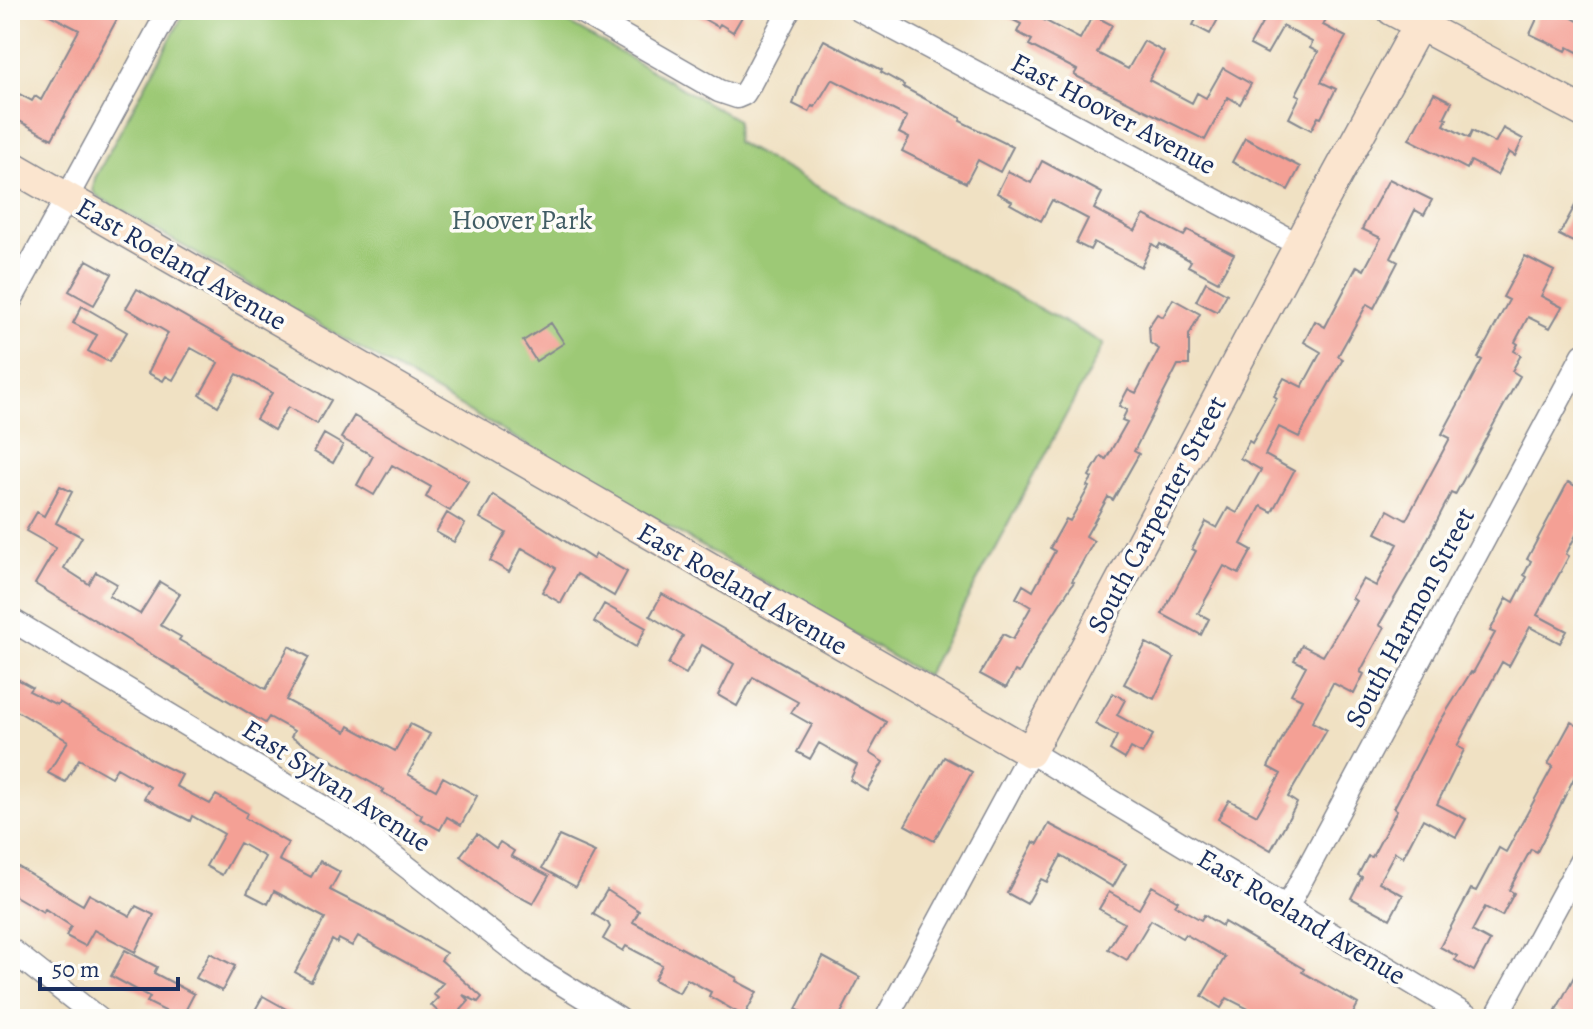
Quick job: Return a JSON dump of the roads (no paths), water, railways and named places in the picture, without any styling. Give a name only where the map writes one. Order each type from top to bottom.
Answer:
[{"type":"street","points":[[10,302],[169,10]]},
{"type":"street","points":[[578,10],[719,91],[737,97],[744,94],[749,86],[789,10]]},
{"type":"street","name":"East Hoover Avenue","points":[[859,10],[1299,245]]},
{"type":"street","points":[[1392,10],[1423,17],[1583,112]]},
{"type":"street","name":"South Carpenter Street","points":[[886,1019],[1423,17]]},
{"type":"street","name":"East Roeland Avenue","points":[[10,165],[1030,752],[1472,1019]]},
{"type":"street","name":"South Harmon Street","points":[[1287,907],[1583,355]]},
{"type":"street","name":"East Sylvan Avenue","points":[[10,619],[356,827],[596,1013],[619,1019]]},
{"type":"street","points":[[1495,1019],[1583,857]]},
{"type":"street","points":[[10,949],[99,1019]]},
{"type":"park label","name":"Hoover Park","points":[[522,219]]}]
